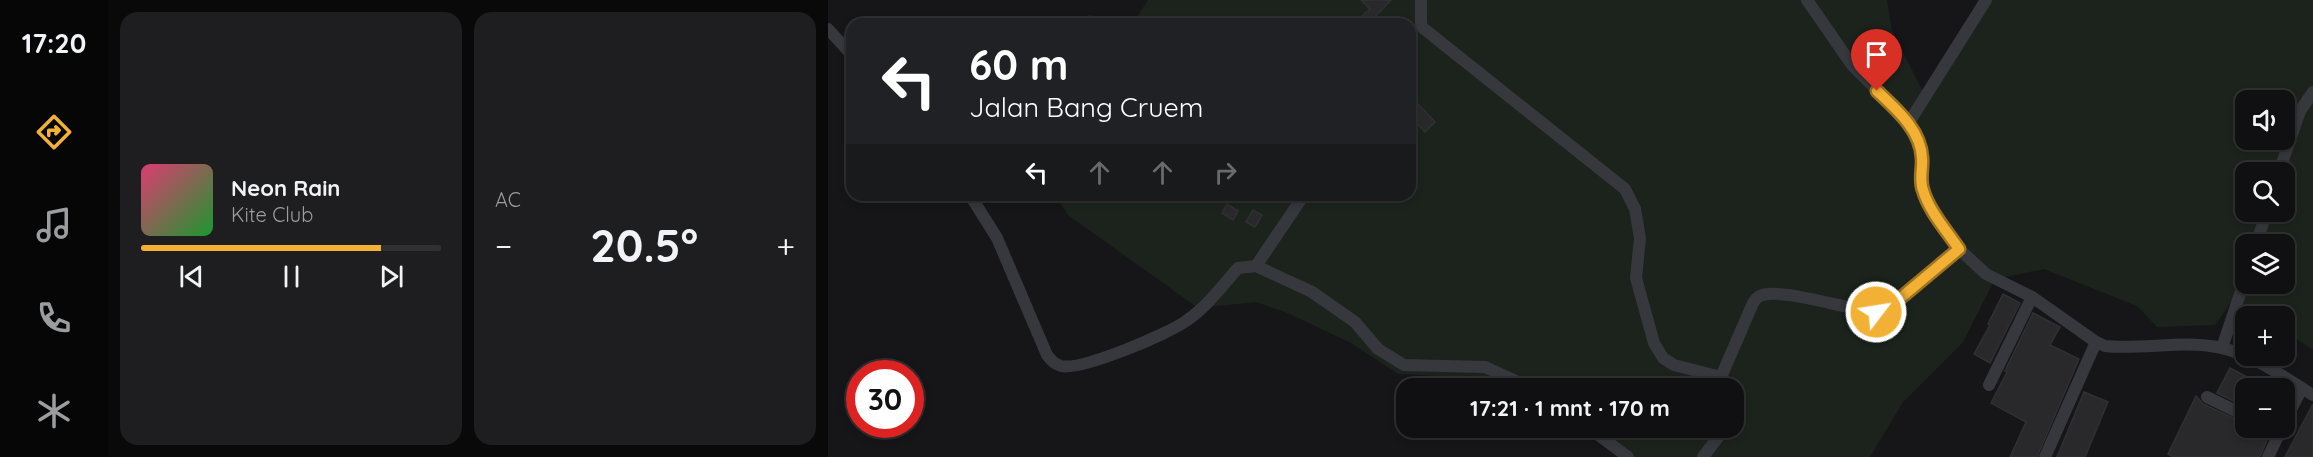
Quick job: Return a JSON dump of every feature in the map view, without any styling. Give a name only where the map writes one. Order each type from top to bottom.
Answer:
[{"type":"street","points":[[1422,0],[1421,24],[1424,28],[1625,189],[1635,208],[1640,238],[1636,278],[1654,343],[1663,358],[1674,365],[1721,377],[1753,303],[1759,296],[1771,294],[1790,296],[1876,312],[1887,309],[1959,249]]},
{"type":"street","points":[[1807,0],[1852,65],[1908,124],[1918,138],[1923,156],[1923,191],[1959,249],[1986,274],[2032,297],[2096,342],[2116,347],[2198,345],[2222,348],[2266,366],[2308,392],[2295,408]]},
{"type":"street","points":[[1908,124],[1986,0]]},
{"type":"street","points":[[828,29],[846,48]]},
{"type":"street","points":[[2282,162],[2300,111],[2313,92]]},
{"type":"street","points":[[974,201],[997,238],[1047,355],[1052,362],[1062,366],[1085,363],[1154,338],[1186,321],[1208,302],[1238,268],[1256,266],[1312,292],[1355,322],[1378,348],[1404,365],[1485,367],[1509,378]]},
{"type":"street","points":[[1256,266],[1300,201]]},
{"type":"street","points":[[2222,348],[2240,294]]},
{"type":"street","points":[[1989,385],[2032,297]]},
{"type":"street","points":[[2045,457],[2096,342]]},
{"type":"street","points":[[2207,397],[2235,411]]},
{"type":"street","points":[[1602,438],[1628,457]]},
{"type":"street","points":[[1703,457],[1717,438]]},
{"type":"street","points":[[2268,457],[2275,438]]},
{"type":"shaded area","points":[[1148,0],[1887,0],[1892,30],[1923,92],[1981,0],[2313,0],[2313,350],[2295,338],[2295,306],[2246,306],[2234,298],[2215,325],[2157,327],[2137,306],[2044,269],[1995,279],[1963,342],[1903,402],[1870,457],[1622,457],[1604,438],[1744,438],[1744,378],[1483,378],[1398,374],[1351,343],[1290,314],[1256,302],[1198,308],[1068,215],[1059,201],[1416,201],[1416,18],[1136,18]]},
{"type":"shaded area","points":[[1089,15],[1106,18],[1087,18]]},
{"type":"building","points":[[1361,0],[1391,0],[1374,18],[1361,17],[1370,9]]},
{"type":"building","points":[[1416,104],[1435,122],[1425,132],[1416,122]]},
{"type":"building","points":[[1227,204],[1238,211],[1233,220],[1222,213]]},
{"type":"building","points":[[1253,210],[1262,215],[1255,227],[1246,222]]},
{"type":"building","points":[[2003,294],[2020,303],[1990,363],[1974,354]]},
{"type":"building","points":[[2033,313],[2060,327],[2050,345],[2079,359],[2037,457],[2010,457],[2026,422],[1991,403]]},
{"type":"building","points":[[2230,368],[2249,378],[2235,378],[2235,402],[2217,393]]},
{"type":"building","points":[[2084,392],[2108,402],[2085,457],[2057,457]]},
{"type":"building","points":[[2196,396],[2203,404],[2235,419],[2235,438],[2268,438],[2260,457],[2173,457],[2168,454]]},
{"type":"building","points":[[2313,404],[2313,457],[2285,457]]},
{"type":"route","points":[[1876,312],[1891,306],[1959,249],[1923,191],[1923,156],[1918,138],[1904,117],[1877,91]]}]
